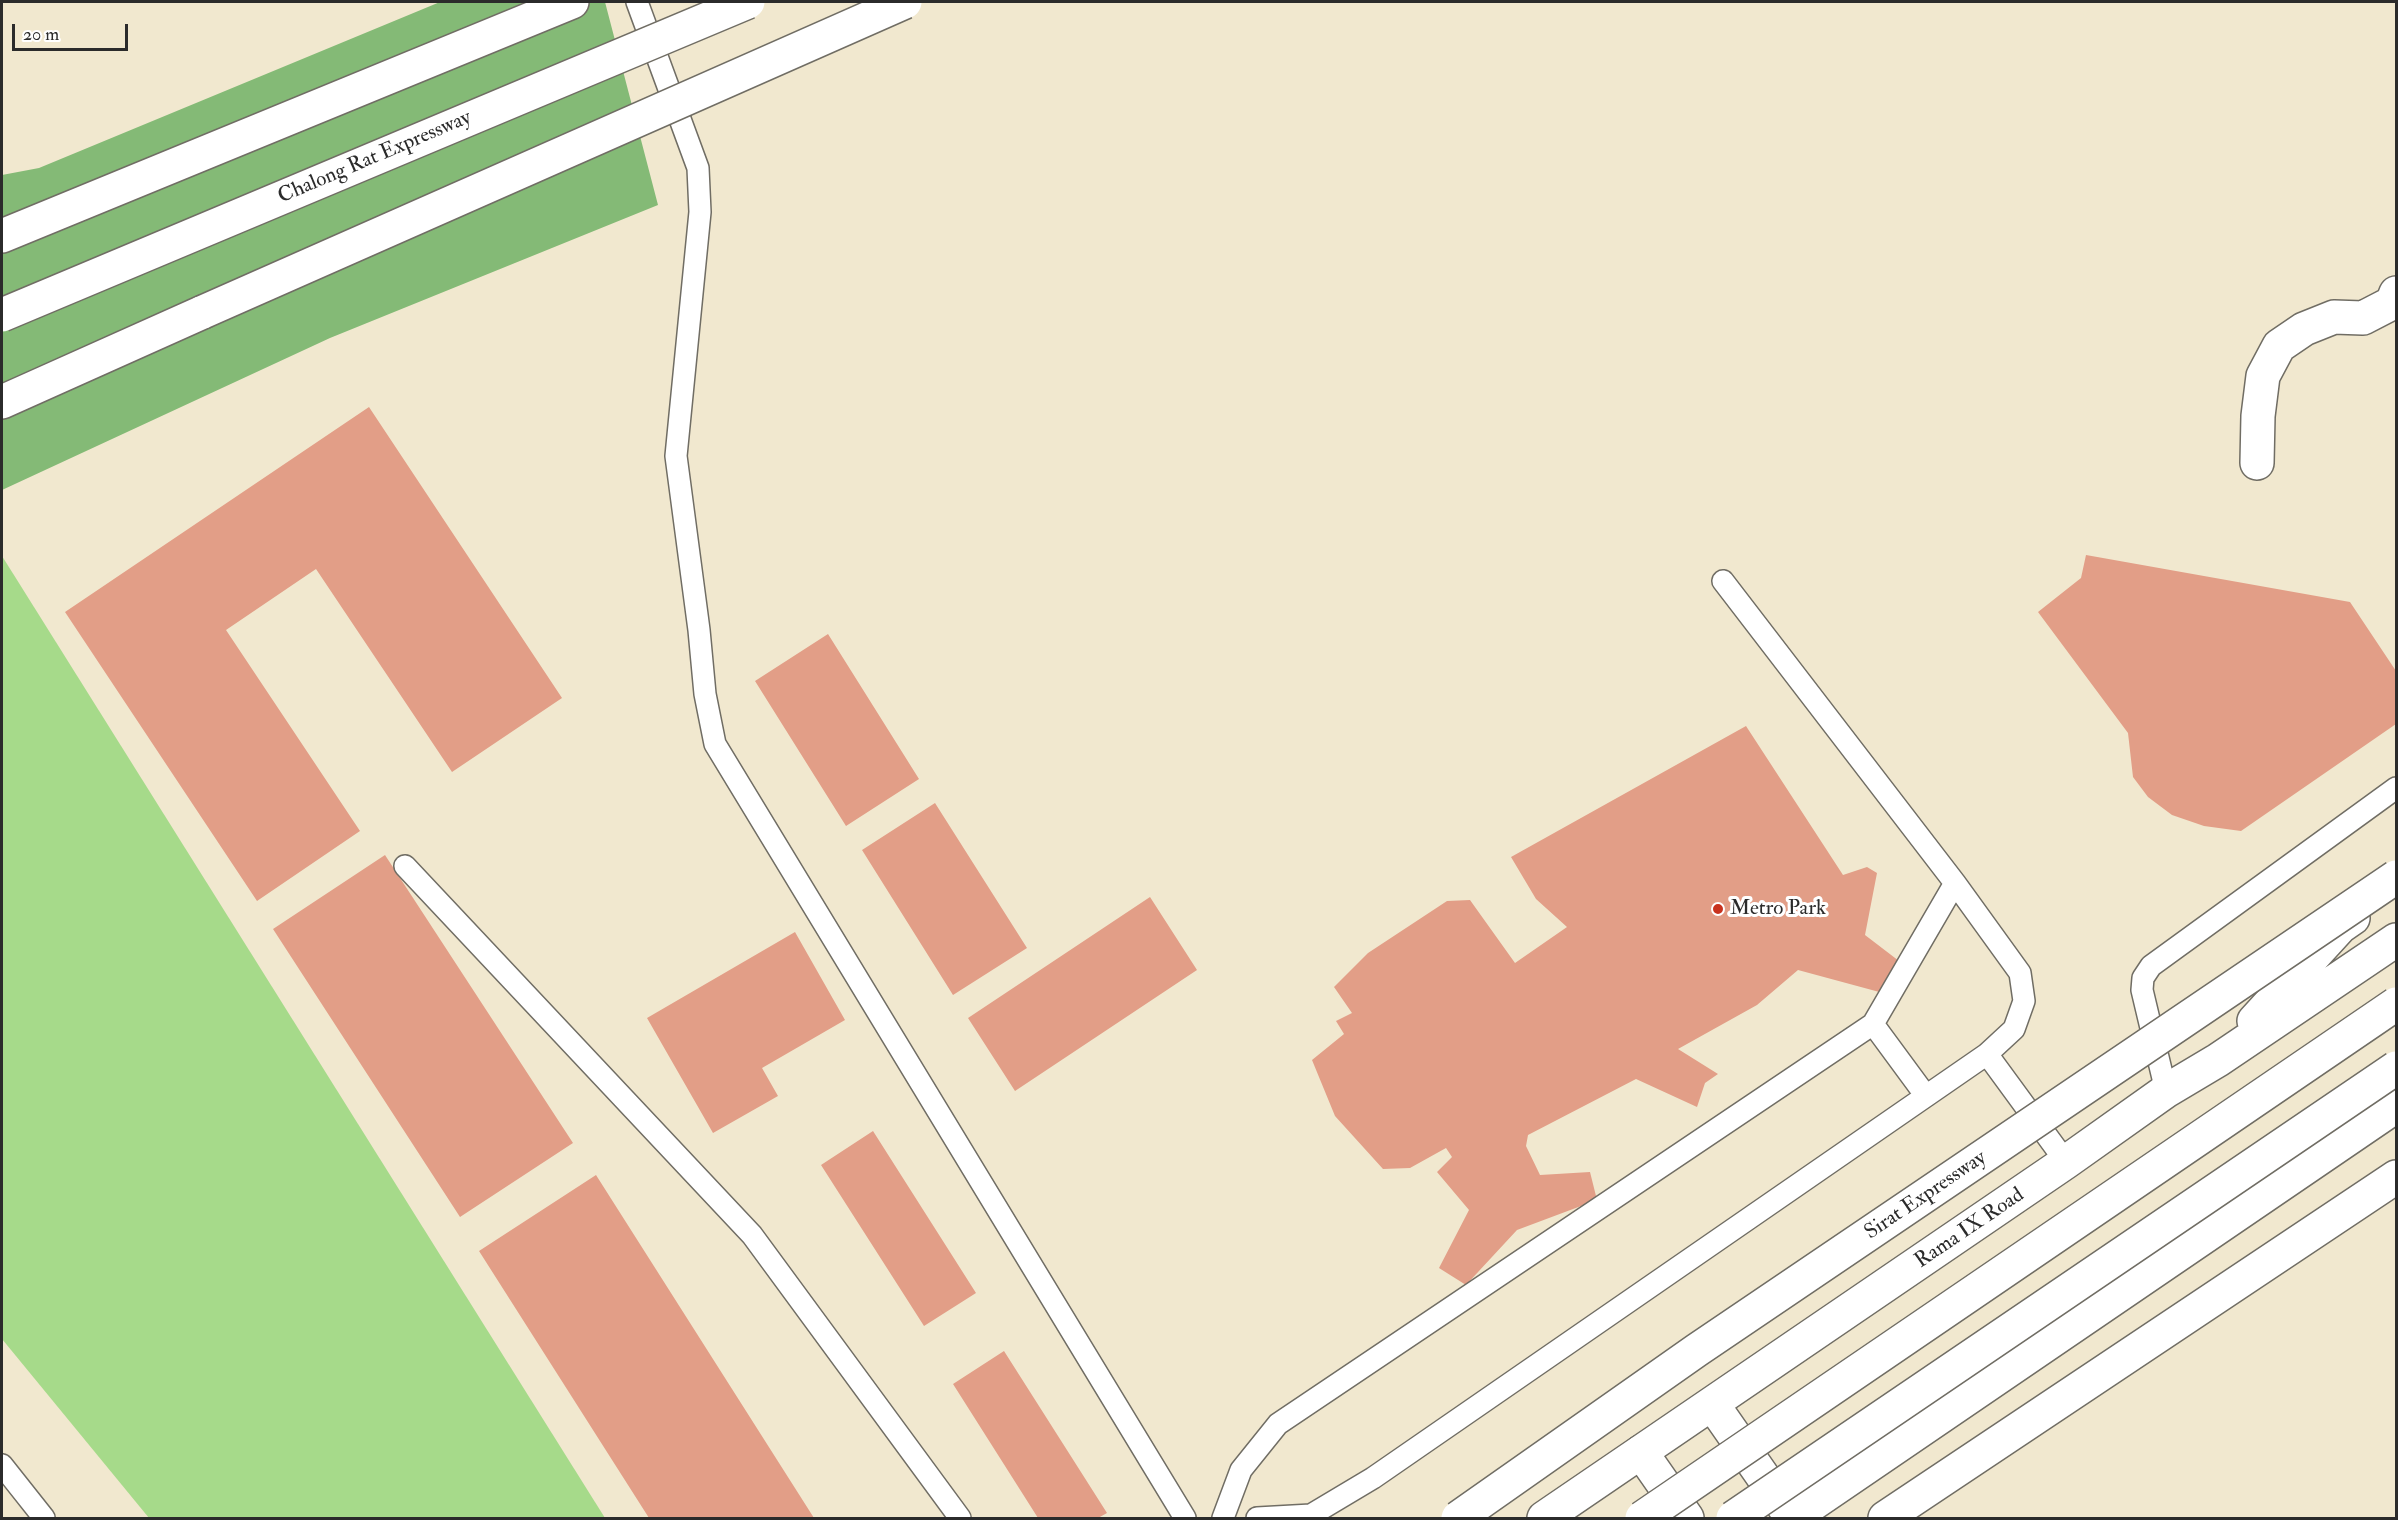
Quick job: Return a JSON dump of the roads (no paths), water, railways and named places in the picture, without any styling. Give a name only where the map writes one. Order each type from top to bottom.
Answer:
[{"type":"main road","points":[[2,236],[572,2]]},
{"type":"main road","name":"Chalong Rat Expressway","points":[[2,315],[748,2]]},
{"type":"main road","points":[[2,402],[905,2]]},
{"type":"main road","points":[[2257,463],[2258,416],[2263,376],[2279,346],[2304,329],[2334,317],[2363,318],[2392,303],[2397,293]]},
{"type":"main road","name":"Sirat Expressway","points":[[1458,1518],[1707,1343],[2397,877]]},
{"type":"main road","points":[[2218,1060],[2340,927],[2397,887]]},
{"type":"main road","name":"Rama IX Road","points":[[1544,1518],[1713,1405],[2166,1091],[2218,1060],[2397,940]]},
{"type":"main road","points":[[1642,1518],[2397,1004]]},
{"type":"main road","points":[[1733,1518],[2397,1068]]},
{"type":"main road","points":[[1713,1405],[1792,1518],[2397,1106]]},
{"type":"main road","points":[[2288,1179],[2397,1128]]},
{"type":"main road","points":[[1885,1518],[2397,1177]]},
{"type":"main road","points":[[1641,1452],[1687,1518]]},
{"type":"main road","points":[[1897,1518],[1942,1480]]},
{"type":"lane","points":[[637,2],[698,168],[700,212],[676,456],[705,693],[715,744],[1185,1518]]},
{"type":"lane","points":[[1257,1518],[1311,1515],[1373,1479],[1987,1054],[2014,1029],[2024,1001],[2020,973],[1723,581]]},
{"type":"lane","points":[[2166,1091],[2142,990],[2143,978],[2151,966],[2397,788]]},
{"type":"lane","points":[[405,866],[752,1235],[960,1518]]},
{"type":"lane","points":[[1223,1518],[1241,1470],[1278,1424],[1873,1024],[1954,883]]},
{"type":"lane","points":[[1873,1024],[1926,1096]]},
{"type":"lane","points":[[1987,1054],[2066,1162]]},
{"type":"lane","points":[[2,1465],[44,1518]]},
{"type":"place","name":"Metro Park","points":[[1718,909]]}]
